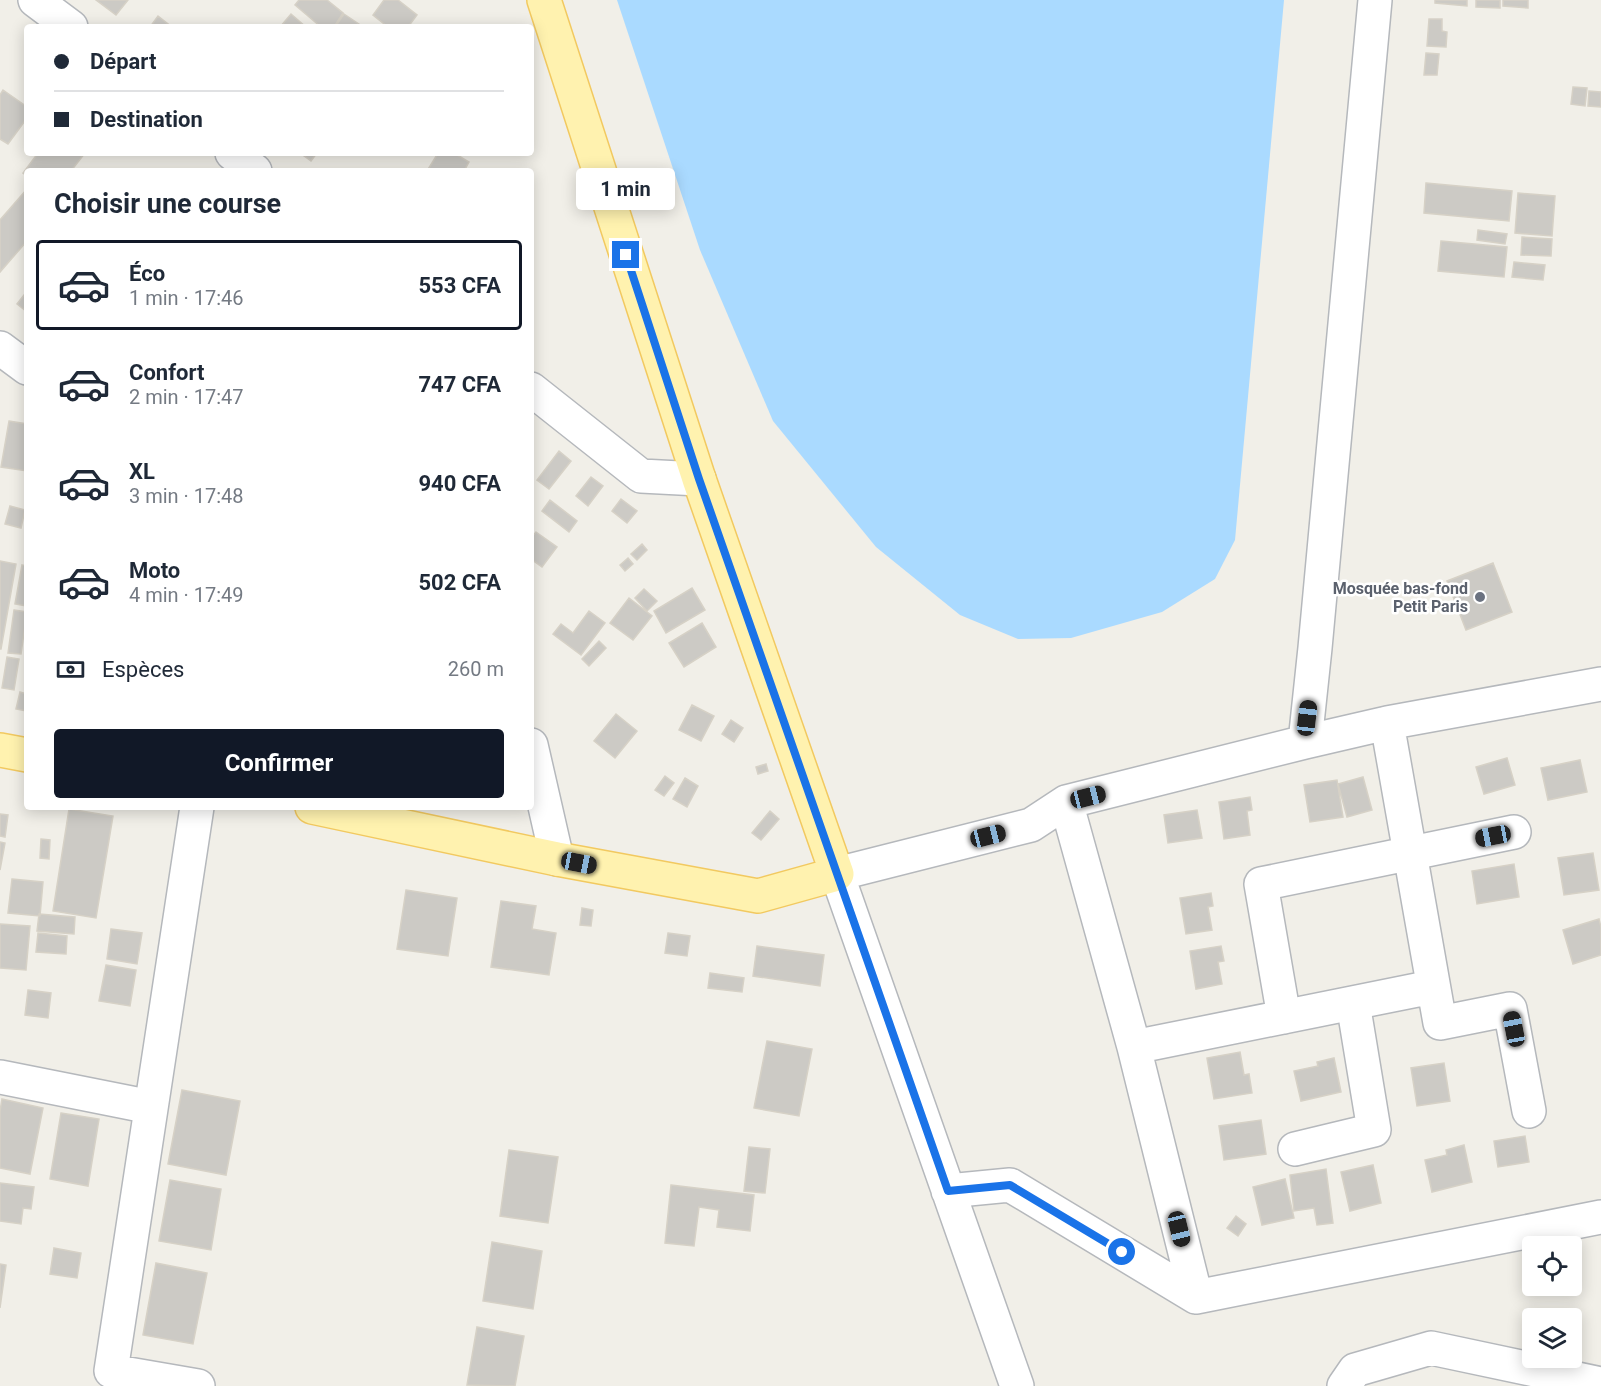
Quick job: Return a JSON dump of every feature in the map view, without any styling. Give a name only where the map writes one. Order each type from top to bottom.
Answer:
[{"type":"main road","points":[[326,810],[557,859],[758,896],[837,874],[699,479],[542,3]]},
{"type":"main road","points":[[0,750],[24,754]]},
{"type":"street","points":[[35,0],[67,24]]},
{"type":"street","points":[[1305,742],[1316,648],[1375,0]]},
{"type":"street","points":[[236,156],[251,168]]},
{"type":"street","points":[[0,348],[24,366]]},
{"type":"street","points":[[534,391],[641,476],[699,479]]},
{"type":"street","points":[[1017,1386],[837,874],[1032,825],[1066,802],[1305,742],[1387,723],[1601,684]]},
{"type":"street","points":[[1387,723],[1440,1023],[1510,1009],[1529,1111]]},
{"type":"street","points":[[534,758],[557,859]]},
{"type":"street","points":[[1066,802],[1134,1047],[1196,1297]]},
{"type":"street","points":[[197,810],[110,1378],[198,1386]]},
{"type":"street","points":[[1284,1017],[1262,884],[1514,832]]},
{"type":"street","points":[[1134,1047],[1432,987]]},
{"type":"street","points":[[1295,1149],[1374,1130],[1353,1003]]},
{"type":"street","points":[[0,1077],[151,1107]]},
{"type":"street","points":[[948,1191],[1010,1185],[1196,1297],[1601,1217]]},
{"type":"street","points":[[1344,1386],[1355,1370],[1431,1348],[1601,1384]]},
{"type":"water","points":[[617,0],[1284,0],[1235,540],[1215,579],[1162,612],[1071,638],[1018,639],[960,615],[876,547],[773,421],[700,250]]},
{"type":"building","points":[[96,0],[128,0],[116,15]]},
{"type":"building","points":[[299,0],[327,0],[343,13],[336,24],[317,24],[295,5]]},
{"type":"building","points":[[384,0],[398,0],[417,15],[410,24],[384,24],[373,15]]},
{"type":"building","points":[[1435,0],[1467,0],[1467,6],[1435,3]]},
{"type":"building","points":[[1476,0],[1500,0],[1500,8],[1476,7]]},
{"type":"building","points":[[1503,0],[1528,0],[1528,8],[1503,6]]},
{"type":"building","points":[[291,14],[303,24],[283,24]]},
{"type":"building","points":[[344,14],[359,24],[337,24]]},
{"type":"building","points":[[158,16],[168,24],[152,24]]},
{"type":"building","points":[[1429,19],[1442,19],[1442,31],[1447,32],[1446,47],[1427,46]]},
{"type":"building","points":[[1426,53],[1439,54],[1437,75],[1424,75]]},
{"type":"building","points":[[1573,87],[1587,88],[1585,106],[1571,104]]},
{"type":"building","points":[[3,90],[24,105],[24,122],[8,144],[0,139],[0,95]]},
{"type":"building","points":[[1589,91],[1601,92],[1601,107],[1588,106]]},
{"type":"building","points":[[36,156],[83,156],[73,168],[27,168]]},
{"type":"building","points":[[304,156],[315,156],[311,161]]},
{"type":"building","points":[[436,156],[459,156],[469,162],[466,168],[429,168]]},
{"type":"building","points":[[1426,183],[1512,191],[1509,221],[1424,213]]},
{"type":"building","points":[[24,192],[24,244],[0,272],[0,220]]},
{"type":"building","points":[[1518,193],[1555,196],[1552,236],[1515,233]]},
{"type":"building","points":[[1478,230],[1507,234],[1505,244],[1477,240]]},
{"type":"building","points":[[1522,237],[1552,239],[1551,256],[1521,255]]},
{"type":"building","points":[[1441,241],[1507,247],[1504,277],[1438,271]]},
{"type":"building","points":[[1514,262],[1545,265],[1543,280],[1512,277]]},
{"type":"building","points":[[24,295],[24,310],[17,304]]},
{"type":"building","points":[[9,421],[24,424],[24,471],[1,467]]},
{"type":"building","points":[[559,451],[571,461],[549,489],[537,480]]},
{"type":"building","points":[[591,477],[603,486],[588,506],[576,496]]},
{"type":"building","points":[[621,499],[637,511],[627,523],[612,511]]},
{"type":"building","points":[[550,500],[577,521],[569,532],[542,511]]},
{"type":"building","points":[[10,506],[24,510],[21,528],[5,524]]},
{"type":"building","points":[[536,532],[557,547],[542,567],[534,561],[534,534]]},
{"type":"building","points":[[642,544],[647,550],[637,560],[631,554]]},
{"type":"building","points":[[628,558],[633,564],[625,571],[620,565]]},
{"type":"building","points":[[0,561],[16,564],[1,649],[0,649]]},
{"type":"building","name":"Mosquée bas-fond Petit Paris","points":[[1493,563],[1512,612],[1466,630],[1447,581]]},
{"type":"building","points":[[22,565],[24,565],[24,606],[15,604]]},
{"type":"building","points":[[692,588],[705,610],[666,633],[654,611]]},
{"type":"building","points":[[644,589],[657,601],[647,611],[635,598]]},
{"type":"building","points":[[629,598],[652,616],[633,640],[610,623]]},
{"type":"building","points":[[14,610],[24,612],[21,654],[8,653]]},
{"type":"building","points":[[589,611],[605,623],[581,655],[553,634],[561,624],[573,633]]},
{"type":"building","points":[[702,623],[716,647],[684,667],[669,643]]},
{"type":"building","points":[[599,641],[606,648],[589,666],[582,659]]},
{"type":"building","points":[[7,657],[19,659],[14,690],[2,688]]},
{"type":"building","points":[[20,692],[24,693],[24,710],[16,709]]},
{"type":"building","points":[[692,705],[714,716],[701,741],[679,730]]},
{"type":"building","points":[[616,714],[637,731],[615,758],[594,741]]},
{"type":"building","points":[[731,720],[743,728],[734,742],[722,734]]},
{"type":"building","points":[[1507,758],[1515,785],[1484,794],[1476,767]]},
{"type":"building","points":[[1580,760],[1587,792],[1548,800],[1541,768]]},
{"type":"building","points":[[766,764],[768,771],[758,774],[756,767]]},
{"type":"building","points":[[665,776],[674,783],[664,796],[655,790]]},
{"type":"building","points":[[1363,777],[1372,810],[1347,817],[1338,784]]},
{"type":"building","points":[[685,778],[698,786],[687,807],[673,799]]},
{"type":"building","points":[[1337,780],[1343,817],[1310,822],[1304,785]]},
{"type":"building","points":[[1250,797],[1252,810],[1247,811],[1250,835],[1224,839],[1219,802]]},
{"type":"building","points":[[69,810],[113,816],[96,918],[53,911]]},
{"type":"building","points":[[1197,810],[1202,838],[1168,843],[1164,815]]},
{"type":"building","points":[[770,811],[779,819],[761,840],[752,833]]},
{"type":"building","points":[[0,814],[8,815],[5,837],[0,836]]},
{"type":"building","points":[[41,839],[50,840],[49,859],[40,858]]},
{"type":"building","points":[[0,842],[5,843],[0,870]]},
{"type":"building","points":[[1593,853],[1599,890],[1564,895],[1558,858]]},
{"type":"building","points":[[1514,864],[1519,897],[1477,904],[1472,871]]},
{"type":"building","points":[[12,879],[43,882],[40,916],[8,913]]},
{"type":"building","points":[[406,890],[457,898],[448,956],[397,949]]},
{"type":"building","points":[[1211,893],[1213,906],[1208,907],[1212,930],[1186,934],[1180,898]]},
{"type":"building","points":[[501,901],[536,906],[532,929],[556,933],[549,975],[491,967]]},
{"type":"building","points":[[582,908],[593,910],[591,926],[580,925]]},
{"type":"building","points":[[39,914],[75,917],[74,934],[37,931]]},
{"type":"building","points":[[1599,919],[1601,955],[1573,964],[1563,930]]},
{"type":"building","points":[[0,924],[30,926],[26,970],[0,968]]},
{"type":"building","points":[[111,929],[142,933],[137,964],[107,959]]},
{"type":"building","points":[[38,933],[67,936],[66,954],[36,952]]},
{"type":"building","points":[[668,933],[690,936],[687,956],[665,953]]},
{"type":"building","points":[[757,946],[824,955],[820,986],[753,976]]},
{"type":"building","points":[[1221,946],[1224,961],[1218,962],[1222,984],[1196,989],[1190,951]]},
{"type":"building","points":[[106,965],[136,970],[130,1006],[99,1001]]},
{"type":"building","points":[[710,973],[744,978],[742,992],[708,988]]},
{"type":"building","points":[[28,990],[51,993],[48,1018],[25,1015]]},
{"type":"building","points":[[767,1041],[812,1049],[799,1116],[754,1108]]},
{"type":"building","points":[[1240,1052],[1244,1075],[1249,1074],[1252,1093],[1214,1099],[1207,1058]]},
{"type":"building","points":[[1334,1058],[1341,1092],[1301,1101],[1294,1071],[1318,1066],[1317,1062]]},
{"type":"building","points":[[1444,1063],[1450,1101],[1417,1106],[1411,1068]]},
{"type":"building","points":[[182,1090],[240,1101],[226,1175],[168,1164]]},
{"type":"building","points":[[2,1099],[43,1108],[30,1174],[0,1168]]},
{"type":"building","points":[[61,1113],[99,1119],[88,1186],[50,1179]]},
{"type":"building","points":[[1261,1120],[1266,1154],[1224,1160],[1219,1126]]},
{"type":"building","points":[[1525,1136],[1529,1162],[1498,1167],[1494,1141]]},
{"type":"building","points":[[1464,1145],[1472,1182],[1432,1192],[1425,1160],[1447,1155],[1446,1150]]},
{"type":"building","points":[[749,1147],[770,1149],[765,1193],[744,1191]]},
{"type":"building","points":[[509,1150],[558,1157],[548,1223],[500,1216]]},
{"type":"building","points":[[1373,1165],[1381,1203],[1350,1211],[1341,1172]]},
{"type":"building","points":[[1326,1169],[1333,1223],[1317,1225],[1314,1208],[1294,1211],[1290,1175]]},
{"type":"building","points":[[1285,1179],[1294,1218],[1262,1225],[1253,1187]]},
{"type":"building","points":[[170,1180],[221,1189],[211,1250],[159,1241]]},
{"type":"building","points":[[0,1183],[34,1187],[31,1209],[23,1208],[21,1224],[0,1221]]},
{"type":"building","points":[[671,1185],[754,1195],[750,1231],[717,1227],[719,1210],[699,1207],[694,1246],[665,1243]]},
{"type":"building","points":[[1236,1216],[1246,1224],[1238,1236],[1227,1228]]},
{"type":"building","points":[[492,1242],[542,1251],[533,1309],[483,1301]]},
{"type":"building","points":[[54,1248],[81,1253],[77,1278],[50,1274]]},
{"type":"building","points":[[156,1263],[207,1273],[193,1344],[143,1335]]},
{"type":"building","points":[[0,1264],[6,1265],[0,1308]]},
{"type":"building","points":[[477,1327],[524,1336],[515,1386],[467,1385]]},
{"type":"place","name":"Mosquée bas-fond Petit Paris","points":[[1480,597]]},
{"type":"route","points":[[626,255],[699,479],[948,1191],[1010,1185],[1122,1252]]}]
